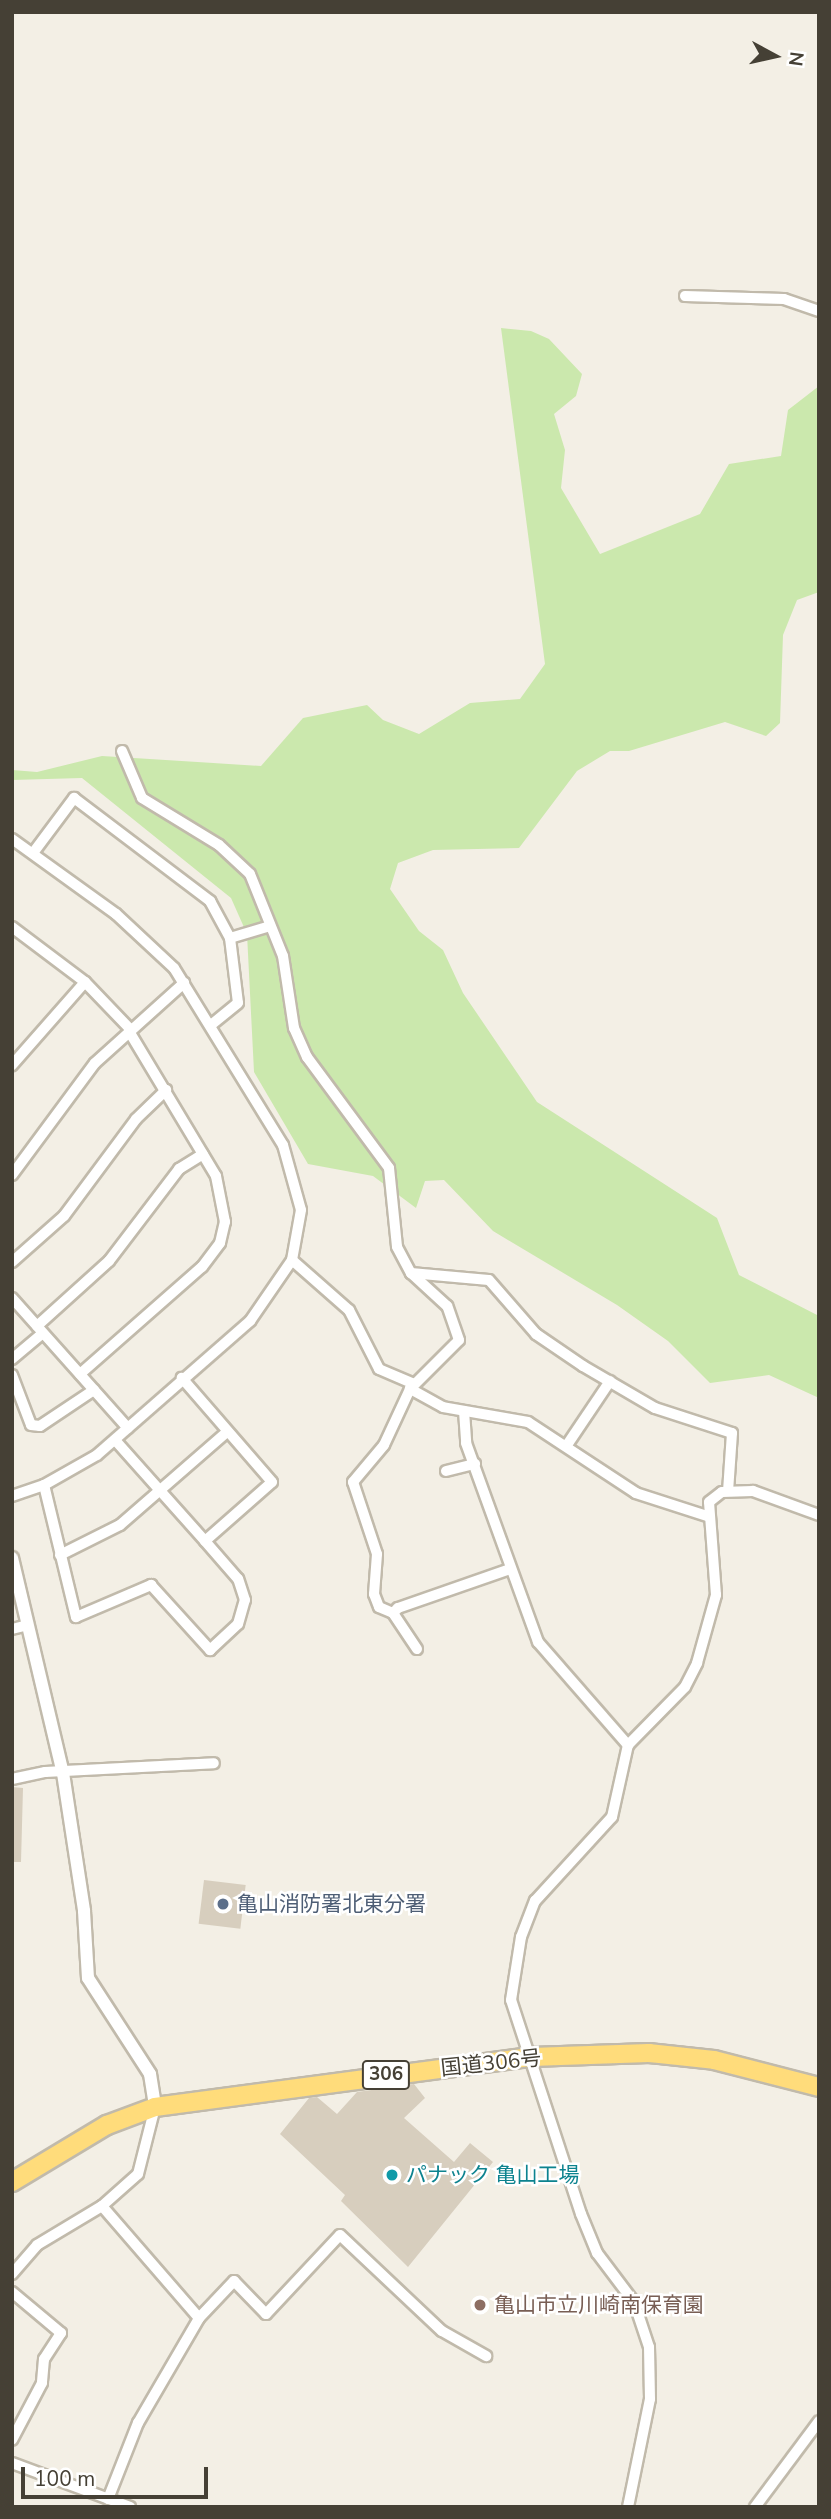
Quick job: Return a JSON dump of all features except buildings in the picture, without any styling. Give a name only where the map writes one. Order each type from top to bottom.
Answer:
[{"type":"highway","name":"国道306号","points":[[12,2182],[107,2125],[155,2107],[531,2057],[649,2053],[779,2075],[819,2087]]},
{"type":"street","points":[[685,296],[784,299],[819,311]]},
{"type":"street","points":[[122,751],[142,798],[219,845],[250,874],[283,956],[294,1028],[307,1057],[392,1175],[397,1247],[411,1273],[447,1306],[459,1339],[411,1386],[384,1445],[354,1482],[377,1553],[374,1594],[379,1607],[393,1613],[417,1649]]},
{"type":"street","points":[[33,853],[74,798],[201,892],[219,911],[230,938],[238,1003],[211,1026]]},
{"type":"street","points":[[12,839],[149,941],[184,983],[292,1167],[300,1210],[292,1260],[263,1308],[115,1440],[44,1485],[12,1496]]},
{"type":"street","points":[[230,938],[270,926]]},
{"type":"street","points":[[12,927],[85,982],[130,1031],[203,1154],[225,1199],[220,1243],[202,1267],[80,1374]]},
{"type":"street","points":[[12,1065],[85,982]]},
{"type":"street","points":[[12,1175],[77,1085],[130,1031],[184,983]]},
{"type":"street","points":[[12,1262],[64,1216],[136,1119],[166,1090]]},
{"type":"street","points":[[12,1359],[110,1261],[179,1169],[203,1154]]},
{"type":"street","points":[[292,1260],[349,1310],[379,1369],[464,1411],[528,1422],[636,1493],[707,1516]]},
{"type":"street","points":[[411,1273],[489,1280],[536,1334],[610,1381],[685,1421],[732,1433],[728,1491]]},
{"type":"street","points":[[12,1298],[128,1428]]},
{"type":"street","points":[[12,1375],[32,1424],[40,1426],[94,1390]]},
{"type":"street","points":[[182,1378],[272,1482],[205,1541]]},
{"type":"street","points":[[566,1445],[610,1381]]},
{"type":"street","points":[[464,1411],[466,1443],[538,1642],[628,1745]]},
{"type":"street","points":[[60,1555],[106,1535],[227,1432]]},
{"type":"street","points":[[44,1485],[76,1617],[152,1585],[210,1650],[238,1624],[245,1600],[238,1579],[115,1440]]},
{"type":"street","points":[[446,1471],[475,1464]]},
{"type":"street","points":[[628,2507],[650,2399],[649,2347],[634,2302],[597,2253],[584,2222],[511,2000],[521,1937],[535,1901],[612,1817],[628,1745],[685,1687],[697,1663],[716,1595],[707,1516],[709,1502],[728,1491],[753,1491],[819,1515]]},
{"type":"street","points":[[12,1558],[63,1773],[85,1911],[89,1978],[150,2074],[155,2107],[138,2174],[102,2206],[37,2245],[12,2274]]},
{"type":"street","points":[[393,1613],[510,1569]]},
{"type":"street","points":[[12,1629],[28,1625]]},
{"type":"street","points":[[12,1779],[214,1763]]},
{"type":"street","points":[[102,2206],[199,2318]]},
{"type":"street","points":[[108,2499],[138,2423],[199,2318],[234,2281],[266,2314],[340,2235],[442,2331],[486,2356]]},
{"type":"street","points":[[12,2292],[61,2333],[44,2359],[42,2383],[12,2440]]},
{"type":"street","points":[[755,2507],[819,2421]]},
{"type":"street","points":[[12,2463],[130,2507]]},
{"type":"green space","points":[[501,328],[531,331],[549,339],[582,374],[576,396],[554,414],[565,450],[561,488],[600,554],[700,514],[729,464],[781,456],[788,410],[819,386],[819,592],[797,600],[783,635],[780,723],[766,736],[725,722],[629,751],[610,751],[577,771],[519,848],[433,850],[398,863],[390,889],[419,931],[443,950],[463,993],[537,1102],[717,1218],[739,1275],[819,1316],[819,1398],[769,1375],[710,1383],[668,1341],[617,1305],[493,1231],[444,1180],[425,1181],[416,1208],[373,1176],[308,1164],[254,1072],[247,934],[231,898],[82,778],[12,780],[12,770],[37,772],[102,756],[261,766],[303,718],[367,705],[383,720],[419,734],[470,703],[520,699],[545,664]]},
{"type":"place","name":"亀山消防署北東分署","points":[[223,1904]]},
{"type":"place","name":"パナック 亀山工場","points":[[392,2175]]},
{"type":"place","name":"亀山市立川崎南保育園","points":[[480,2305]]}]
